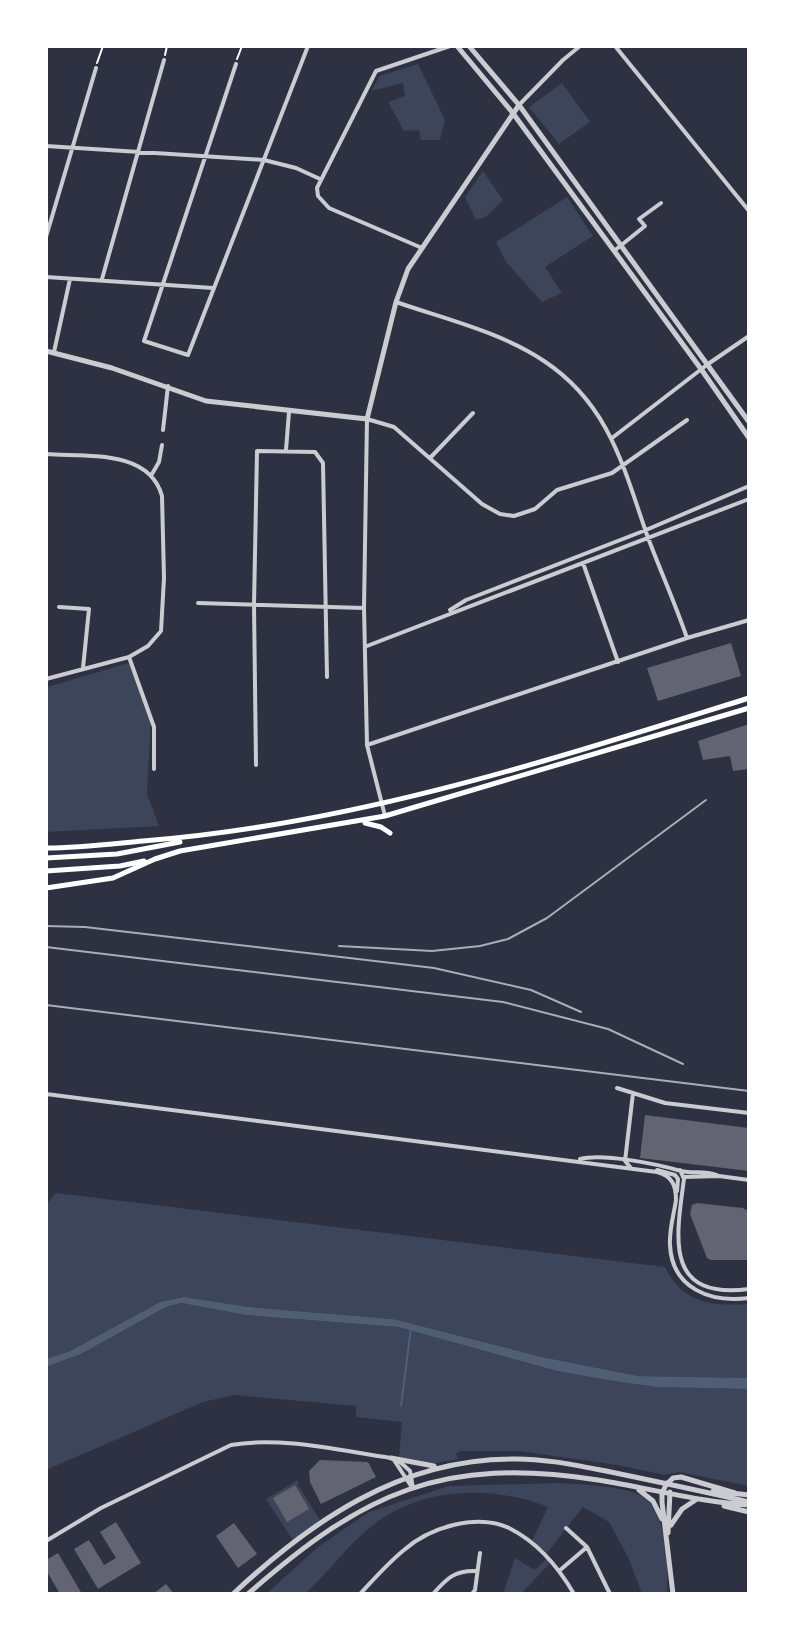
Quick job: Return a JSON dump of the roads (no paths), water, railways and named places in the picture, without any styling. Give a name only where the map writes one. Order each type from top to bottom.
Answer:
[{"type":"main road","points":[[46,858],[134,851],[382,806],[749,698]]},
{"type":"main road","points":[[46,871],[120,866],[180,851],[385,816],[749,708]]},
{"type":"main road","points":[[356,822],[375,825],[390,833]]},
{"type":"main road","points":[[46,848],[198,837]]},
{"type":"main road","points":[[46,888],[113,878],[155,859]]},
{"type":"street","points":[[236,64],[144,341],[188,355],[308,46]]},
{"type":"street","points":[[424,249],[329,208],[318,196],[320,179],[376,71],[450,46]]},
{"type":"street","points":[[457,46],[512,112],[749,438]]},
{"type":"street","points":[[469,46],[519,105],[749,422]]},
{"type":"street","points":[[385,816],[367,745],[364,608],[367,419],[396,302],[408,269],[495,144],[512,112],[580,46]]},
{"type":"street","points":[[615,46],[749,211]]},
{"type":"street","points":[[102,279],[164,60]]},
{"type":"street","points":[[46,237],[96,68]]},
{"type":"street","points":[[46,146],[264,160],[296,168],[320,179]]},
{"type":"street","points":[[614,251],[645,226],[639,219],[661,203]]},
{"type":"street","points":[[46,277],[213,288]]},
{"type":"street","points":[[54,352],[70,279]]},
{"type":"street","points":[[396,302],[479,331],[541,359],[562,375],[599,413],[623,465],[687,638]]},
{"type":"street","points":[[612,438],[749,336]]},
{"type":"street","points":[[46,351],[168,386],[206,401],[367,419],[394,427],[482,504],[500,514],[514,516],[528,512],[557,490],[606,475],[687,420]]},
{"type":"street","points":[[163,430],[168,386]]},
{"type":"street","points":[[286,450],[289,412]]},
{"type":"street","points":[[430,458],[473,413]]},
{"type":"street","points":[[152,474],[159,462],[162,445]]},
{"type":"street","points":[[256,765],[254,605],[257,451],[315,452],[323,463],[327,677]]},
{"type":"street","points":[[46,454],[130,462],[152,474],[158,483],[163,514],[163,625],[155,640],[129,657],[46,679]]},
{"type":"street","points":[[445,614],[466,600],[749,486]]},
{"type":"street","points":[[366,646],[749,499]]},
{"type":"street","points":[[583,563],[618,662]]},
{"type":"street","points":[[198,603],[364,608]]},
{"type":"street","points":[[59,607],[89,609],[83,668]]},
{"type":"street","points":[[367,745],[749,620]]},
{"type":"street","points":[[129,657],[154,727],[154,769]]},
{"type":"street","points":[[617,1088],[665,1103],[749,1113]]},
{"type":"street","points":[[618,1167],[625,1161],[633,1093]]},
{"type":"street","points":[[46,1094],[656,1172],[670,1177],[676,1200]]},
{"type":"street","points":[[578,1160],[589,1157],[625,1161],[719,1176]]},
{"type":"street","points":[[625,1161],[632,1169]]},
{"type":"street","points":[[640,1170],[663,1170],[684,1177],[719,1176],[749,1180]]},
{"type":"street","points":[[680,1170],[684,1177],[677,1238],[680,1258],[692,1277],[705,1287],[726,1291],[749,1289]]},
{"type":"street","points":[[675,1175],[678,1179],[670,1237],[673,1262],[686,1284],[701,1294],[726,1300],[749,1298]]},
{"type":"street","points":[[683,1186],[694,1176]]},
{"type":"street","points":[[46,1541],[147,1485],[217,1451],[250,1441],[439,1467]]},
{"type":"street","points":[[391,1458],[409,1476],[413,1488]]},
{"type":"street","points":[[233,1594],[270,1561],[339,1509],[409,1476],[439,1467],[480,1460],[513,1459],[577,1466],[696,1489],[749,1504]]},
{"type":"street","points":[[248,1594],[295,1554],[370,1504],[453,1476],[505,1471],[575,1477],[697,1499],[749,1512]]},
{"type":"street","points":[[673,1594],[662,1493],[667,1483],[681,1477],[735,1493]]},
{"type":"street","points":[[667,1483],[671,1495],[667,1524]]},
{"type":"street","points":[[627,1485],[649,1497],[667,1524]]},
{"type":"street","points":[[696,1489],[749,1495]]},
{"type":"street","points":[[667,1524],[697,1499]]},
{"type":"street","points":[[716,1503],[749,1504]]},
{"type":"street","points":[[360,1594],[404,1549],[436,1531],[455,1525],[479,1523],[498,1524],[511,1529],[549,1559],[574,1594]]},
{"type":"street","points":[[566,1528],[587,1547],[610,1594]]},
{"type":"street","points":[[559,1571],[587,1547]]},
{"type":"street","points":[[472,1594],[480,1553]]},
{"type":"street","points":[[433,1594],[448,1576],[463,1570],[477,1571]]},
{"type":"waterway","points":[[401,1406],[411,1328]]},
{"type":"railway","points":[[339,946],[432,951],[480,946],[508,939],[547,918],[706,800]]},
{"type":"railway","points":[[46,926],[85,927],[434,968],[531,990],[581,1012]]},
{"type":"railway","points":[[46,947],[503,1002],[608,1029],[683,1064]]},
{"type":"railway","points":[[46,1005],[749,1091]]}]
